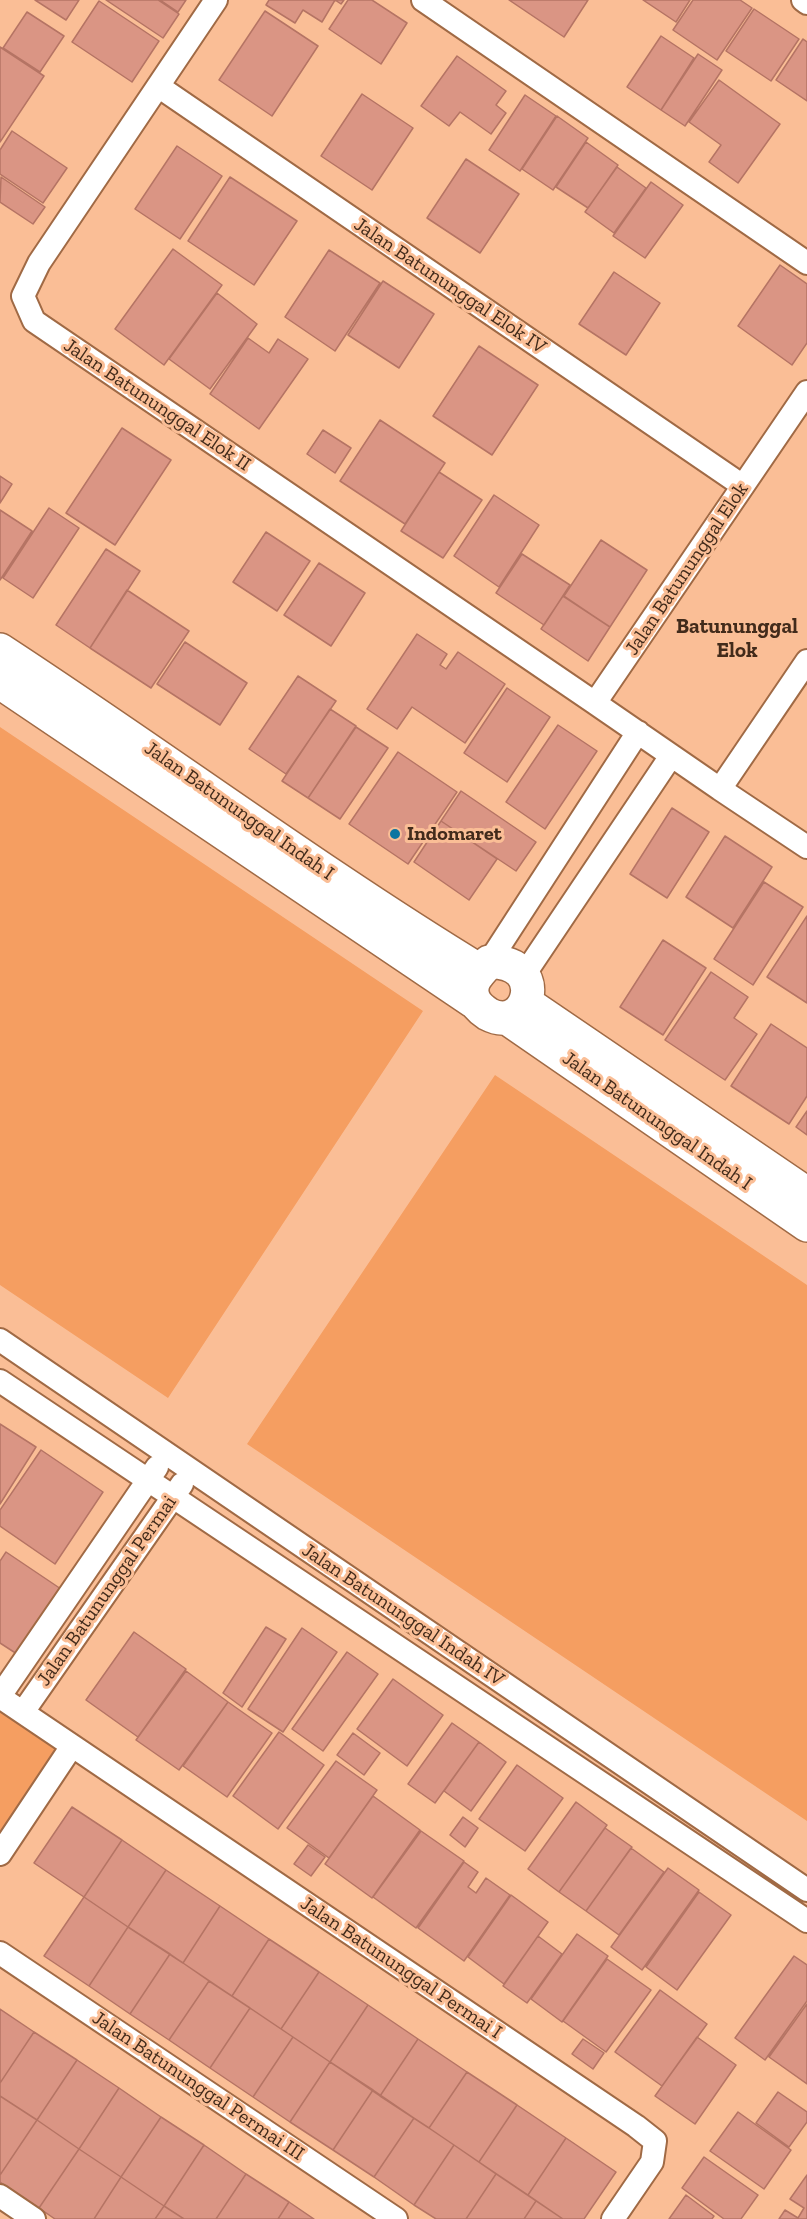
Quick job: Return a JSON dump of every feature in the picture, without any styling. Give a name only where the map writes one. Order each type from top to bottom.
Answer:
[{"type":"street","name":"Jalan Batununggal Elok II","points":[[216,0],[39,263],[23,296],[34,321],[595,703]]},
{"type":"street","points":[[423,0],[807,263]]},
{"type":"street","points":[[803,0],[807,3]]},
{"type":"street","name":"Jalan Batununggal Elok IV","points":[[158,86],[743,486]]},
{"type":"street","name":"Jalan Batununggal Elok","points":[[595,703],[743,486],[800,417],[807,392]]},
{"type":"street","name":"Jalan Batununggal Indah I","points":[[0,650],[115,725],[481,978]]},
{"type":"street","points":[[720,789],[807,661]]},
{"type":"street","name":"Jalan Batununggal Indah I","points":[[0,682],[481,978]]},
{"type":"street","points":[[595,703],[807,847]]},
{"type":"street","points":[[638,732],[481,978],[490,1015],[519,998],[671,756]]},
{"type":"street","points":[[481,978],[510,964],[519,998]]},
{"type":"street","name":"Jalan Batununggal Indah I","points":[[519,998],[807,1194]]},
{"type":"street","name":"Jalan Batununggal Indah I","points":[[519,998],[807,1225]]},
{"type":"street","name":"Jalan Batununggal Indah IV","points":[[0,1340],[807,1890]]},
{"type":"street","name":"Jalan Batununggal Indah IV","points":[[0,1381],[807,1921]]},
{"type":"street","name":"Jalan Batununggal Permai","points":[[72,1746],[0,1697],[166,1453]]},
{"type":"street","name":"Jalan Batununggal Permai","points":[[23,1712],[191,1470]]},
{"type":"street","points":[[0,1854],[72,1746]]},
{"type":"street","name":"Jalan Batununggal Permai I","points":[[72,1746],[626,2120],[655,2142],[652,2162],[613,2219]]},
{"type":"street","name":"Jalan Batununggal Permai III","points":[[0,1953],[396,2219]]},
{"type":"street","points":[[0,2196],[34,2219]]},
{"type":"shaded area","points":[[0,727],[423,1011],[168,1398],[0,1285]]},
{"type":"shaded area","points":[[495,1075],[807,1285],[807,1821],[247,1444]]},
{"type":"shaded area","points":[[0,1702],[69,1748],[0,1849]]},
{"type":"building","points":[[35,0],[79,0],[66,20]]},
{"type":"building","points":[[106,0],[158,0],[179,14],[163,38]]},
{"type":"building","points":[[160,0],[186,0],[178,12]]},
{"type":"building","points":[[269,0],[335,0],[322,22],[303,10],[295,23],[266,5]]},
{"type":"building","points":[[348,0],[372,0],[407,23],[381,64],[329,29]]},
{"type":"building","points":[[509,0],[588,0],[564,37]]},
{"type":"building","points":[[643,0],[690,0],[676,22]]},
{"type":"building","points":[[693,0],[740,0],[752,8],[717,60],[673,30]]},
{"type":"building","points":[[99,1],[159,41],[132,82],[72,42]]},
{"type":"building","points":[[754,9],[799,39],[771,81],[726,51]]},
{"type":"building","points":[[265,11],[318,46],[272,116],[219,80]]},
{"type":"building","points":[[27,12],[64,36],[40,72],[3,48]]},
{"type":"building","points":[[661,36],[694,58],[661,110],[627,87]]},
{"type":"building","points":[[803,39],[807,42],[807,101],[776,80]]},
{"type":"building","points":[[0,47],[44,76],[0,142]]},
{"type":"building","points":[[698,54],[722,70],[685,126],[661,110]]},
{"type":"building","points":[[457,56],[506,91],[496,105],[506,113],[491,134],[460,112],[449,126],[421,106]]},
{"type":"building","points":[[719,80],[780,124],[738,183],[709,162],[721,145],[689,122]]},
{"type":"building","points":[[362,94],[413,128],[372,190],[321,156]]},
{"type":"building","points":[[525,95],[556,116],[520,171],[489,150]]},
{"type":"building","points":[[557,116],[588,138],[553,190],[522,169]]},
{"type":"building","points":[[12,131],[67,168],[43,203],[0,174],[0,150]]},
{"type":"building","points":[[586,142],[618,165],[588,208],[556,187]]},
{"type":"building","points":[[177,146],[222,176],[180,239],[135,209]]},
{"type":"building","points":[[466,159],[519,194],[480,253],[427,218]]},
{"type":"building","points":[[617,167],[646,188],[614,233],[585,212]]},
{"type":"building","points":[[1,177],[45,207],[33,224],[0,202]]},
{"type":"building","points":[[230,177],[297,221],[254,285],[188,241]]},
{"type":"building","points":[[651,182],[683,205],[645,258],[613,236]]},
{"type":"building","points":[[173,249],[222,285],[164,365],[115,329]]},
{"type":"building","points":[[329,250],[380,283],[335,351],[285,317]]},
{"type":"building","points":[[780,265],[807,284],[807,343],[792,365],[738,326]]},
{"type":"building","points":[[614,272],[660,303],[626,355],[579,324]]},
{"type":"building","points":[[383,281],[434,314],[399,368],[348,335]]},
{"type":"building","points":[[217,293],[257,324],[210,389],[169,359]]},
{"type":"building","points":[[248,338],[269,353],[278,339],[308,359],[259,429],[210,394]]},
{"type":"building","points":[[479,346],[538,385],[492,455],[433,416]]},
{"type":"building","points":[[380,420],[445,463],[405,524],[340,481]]},
{"type":"building","points":[[122,428],[171,460],[115,545],[66,513]]},
{"type":"building","points":[[323,430],[351,448],[335,473],[307,454]]},
{"type":"building","points":[[439,472],[482,500],[443,558],[401,531]]},
{"type":"building","points":[[0,476],[12,484],[0,503]]},
{"type":"building","points":[[494,495],[539,525],[499,587],[454,556]]},
{"type":"building","points":[[49,508],[79,528],[33,598],[3,578]]},
{"type":"building","points":[[0,510],[32,531],[0,580]]},
{"type":"building","points":[[266,532],[310,561],[277,611],[233,582]]},
{"type":"building","points":[[601,540],[647,570],[610,627],[564,596]]},
{"type":"building","points":[[106,549],[140,571],[90,648],[56,625]]},
{"type":"building","points":[[522,554],[570,585],[544,625],[496,593]]},
{"type":"building","points":[[319,563],[365,593],[331,646],[284,615]]},
{"type":"building","points":[[127,590],[189,631],[151,688],[90,648]]},
{"type":"building","points":[[563,596],[610,627],[588,661],[541,629]]},
{"type":"building","points":[[417,634],[447,654],[440,665],[446,669],[458,652],[505,684],[465,743],[412,707],[397,729],[367,709]]},
{"type":"building","points":[[185,642],[247,683],[220,725],[157,684]]},
{"type":"building","points":[[298,676],[336,701],[286,774],[249,749]]},
{"type":"building","points":[[507,688],[550,717],[507,782],[464,753]]},
{"type":"building","points":[[330,709],[356,726],[308,798],[282,781]]},
{"type":"building","points":[[558,725],[597,751],[545,829],[506,802]]},
{"type":"building","points":[[356,727],[388,748],[340,819],[308,798]]},
{"type":"building","points":[[398,752],[457,792],[408,864],[349,824]]},
{"type":"building","points":[[461,791],[536,842],[516,871],[441,821]]},
{"type":"building","points":[[672,808],[709,832],[667,898],[630,874]]},
{"type":"building","points":[[441,821],[497,859],[469,900],[414,862]]},
{"type":"building","points":[[725,836],[772,867],[733,928],[686,897]]},
{"type":"building","points":[[764,882],[803,907],[753,985],[714,959]]},
{"type":"building","points":[[807,916],[807,1003],[767,977]]},
{"type":"building","points":[[663,940],[706,968],[663,1035],[620,1007]]},
{"type":"building","points":[[711,972],[748,997],[734,1018],[757,1034],[725,1080],[665,1040]]},
{"type":"building","points":[[771,1024],[807,1048],[807,1096],[789,1124],[731,1086]]},
{"type":"building","points":[[807,1111],[807,1135],[796,1127]]},
{"type":"building","points":[[0,1424],[36,1447],[0,1504]]},
{"type":"building","points":[[41,1450],[103,1492],[55,1564],[0,1526],[0,1510]]},
{"type":"building","points":[[6,1552],[61,1589],[17,1654],[0,1643],[0,1561]]},
{"type":"building","points":[[266,1627],[286,1639],[242,1707],[223,1693]]},
{"type":"building","points":[[302,1628],[337,1652],[283,1732],[248,1709]]},
{"type":"building","points":[[134,1632],[186,1669],[138,1737],[86,1700]]},
{"type":"building","points":[[347,1652],[378,1674],[323,1751],[292,1729]]},
{"type":"building","points":[[186,1671],[228,1702],[179,1770],[136,1740]]},
{"type":"building","points":[[393,1679],[443,1715],[407,1766],[357,1729]]},
{"type":"building","points":[[228,1702],[272,1733],[227,1797],[183,1766]]},
{"type":"building","points":[[452,1723],[479,1742],[435,1803],[408,1784]]},
{"type":"building","points":[[279,1732],[324,1765],[278,1829],[233,1796]]},
{"type":"building","points":[[353,1733],[380,1753],[364,1775],[337,1755]]},
{"type":"building","points":[[479,1742],[506,1762],[471,1811],[444,1791]]},
{"type":"building","points":[[336,1761],[377,1790],[329,1858],[287,1828]]},
{"type":"building","points":[[517,1765],[563,1798],[525,1851],[479,1819]]},
{"type":"building","points":[[373,1796],[420,1830],[372,1898],[325,1864]]},
{"type":"building","points":[[576,1802],[607,1825],[559,1892],[528,1869]]},
{"type":"building","points":[[72,1807],[122,1840],[84,1897],[34,1863]]},
{"type":"building","points":[[463,1817],[478,1828],[465,1847],[450,1835]]},
{"type":"building","points":[[605,1828],[632,1847],[586,1911],[559,1892]]},
{"type":"building","points":[[421,1831],[464,1861],[416,1928],[373,1897]]},
{"type":"building","points":[[122,1840],[166,1870],[128,1927],[84,1897]]},
{"type":"building","points":[[308,1845],[325,1857],[311,1876],[294,1864]]},
{"type":"building","points":[[631,1848],[664,1872],[619,1935],[586,1911]]},
{"type":"building","points":[[464,1862],[478,1872],[468,1887],[476,1893],[486,1878],[510,1895],[464,1961],[418,1928]]},
{"type":"building","points":[[668,1868],[699,1890],[642,1970],[611,1947]]},
{"type":"building","points":[[166,1870],[220,1906],[183,1963],[128,1927]]},
{"type":"building","points":[[699,1892],[731,1915],[677,1990],[646,1967]]},
{"type":"building","points":[[511,1895],[548,1922],[504,1984],[468,1957]]},
{"type":"building","points":[[84,1897],[128,1927],[89,1986],[44,1956]]},
{"type":"building","points":[[220,1906],[269,1939],[232,1996],[183,1963]]},
{"type":"building","points":[[128,1927],[170,1954],[130,2014],[89,1986]]},
{"type":"building","points":[[577,1934],[608,1956],[562,2022],[531,1999]]},
{"type":"building","points":[[538,1936],[562,1954],[527,2003],[503,1986]]},
{"type":"building","points":[[269,1939],[319,1972],[281,2029],[232,1996]]},
{"type":"building","points":[[170,1954],[209,1981],[169,2040],[130,2014]]},
{"type":"building","points":[[794,1956],[807,1965],[807,2001],[765,2060],[735,2038]]},
{"type":"building","points":[[607,1959],[651,1990],[606,2052],[563,2021]]},
{"type":"building","points":[[319,1972],[368,2005],[330,2062],[281,2029]]},
{"type":"building","points":[[209,1981],[250,2008],[210,2068],[169,2040]]},
{"type":"building","points":[[660,1990],[707,2024],[662,2086],[615,2052]]},
{"type":"building","points":[[807,2004],[807,2084],[769,2057]]},
{"type":"building","points":[[368,2005],[418,2039],[380,2096],[330,2062]]},
{"type":"building","points":[[250,2008],[293,2037],[253,2097],[210,2068]]},
{"type":"building","points":[[0,2009],[34,2032],[0,2083]]},
{"type":"building","points":[[34,2032],[77,2060],[37,2120],[0,2096],[0,2083]]},
{"type":"building","points":[[293,2037],[330,2062],[290,2122],[253,2097]]},
{"type":"building","points":[[697,2037],[736,2065],[695,2124],[655,2096]]},
{"type":"building","points":[[418,2039],[467,2072],[429,2128],[380,2096]]},
{"type":"building","points":[[583,2039],[604,2053],[593,2069],[572,2054]]},
{"type":"building","points":[[77,2060],[119,2088],[79,2149],[37,2120]]},
{"type":"building","points":[[330,2062],[373,2090],[333,2150],[290,2122]]},
{"type":"building","points":[[467,2072],[517,2105],[479,2162],[429,2128]]},
{"type":"building","points":[[119,2088],[161,2117],[121,2177],[79,2149]]},
{"type":"building","points":[[373,2090],[414,2118],[374,2177],[333,2150]]},
{"type":"building","points":[[778,2092],[807,2112],[807,2122],[789,2147],[756,2123]]},
{"type":"building","points":[[0,2096],[37,2120],[0,2175]]},
{"type":"building","points":[[517,2105],[566,2138],[528,2195],[479,2162]]},
{"type":"building","points":[[738,2112],[791,2150],[764,2189],[710,2151]]},
{"type":"building","points":[[161,2117],[204,2145],[164,2206],[121,2177]]},
{"type":"building","points":[[414,2118],[454,2145],[414,2205],[374,2177]]},
{"type":"building","points":[[37,2120],[79,2149],[39,2208],[0,2182],[0,2175]]},
{"type":"building","points":[[566,2138],[616,2172],[584,2219],[563,2219],[528,2195]]},
{"type":"building","points":[[204,2145],[246,2174],[216,2219],[184,2219],[164,2206]]},
{"type":"building","points":[[454,2145],[496,2174],[466,2219],[436,2219],[414,2205]]},
{"type":"building","points":[[79,2149],[121,2177],[94,2219],[55,2219],[39,2208]]},
{"type":"building","points":[[704,2157],[758,2195],[741,2219],[724,2219],[682,2188]]},
{"type":"building","points":[[246,2174],[289,2202],[278,2219],[216,2219]]},
{"type":"building","points":[[496,2174],[536,2201],[524,2219],[466,2219]]},
{"type":"building","points":[[807,2175],[807,2219],[779,2219],[785,2210],[798,2218],[804,2208],[790,2199]]},
{"type":"building","points":[[121,2177],[164,2206],[155,2219],[94,2219]]},
{"type":"building","points":[[686,2195],[714,2216],[712,2219],[669,2219]]},
{"type":"building","points":[[536,2201],[563,2219],[524,2219]]},
{"type":"building","points":[[289,2202],[314,2219],[278,2219]]},
{"type":"building","points":[[164,2206],[184,2219],[155,2219]]},
{"type":"place","name":"Indomaret","points":[[395,834]]},
{"type":"district","name":"Batununggal Elok","points":[[737,639]]}]
